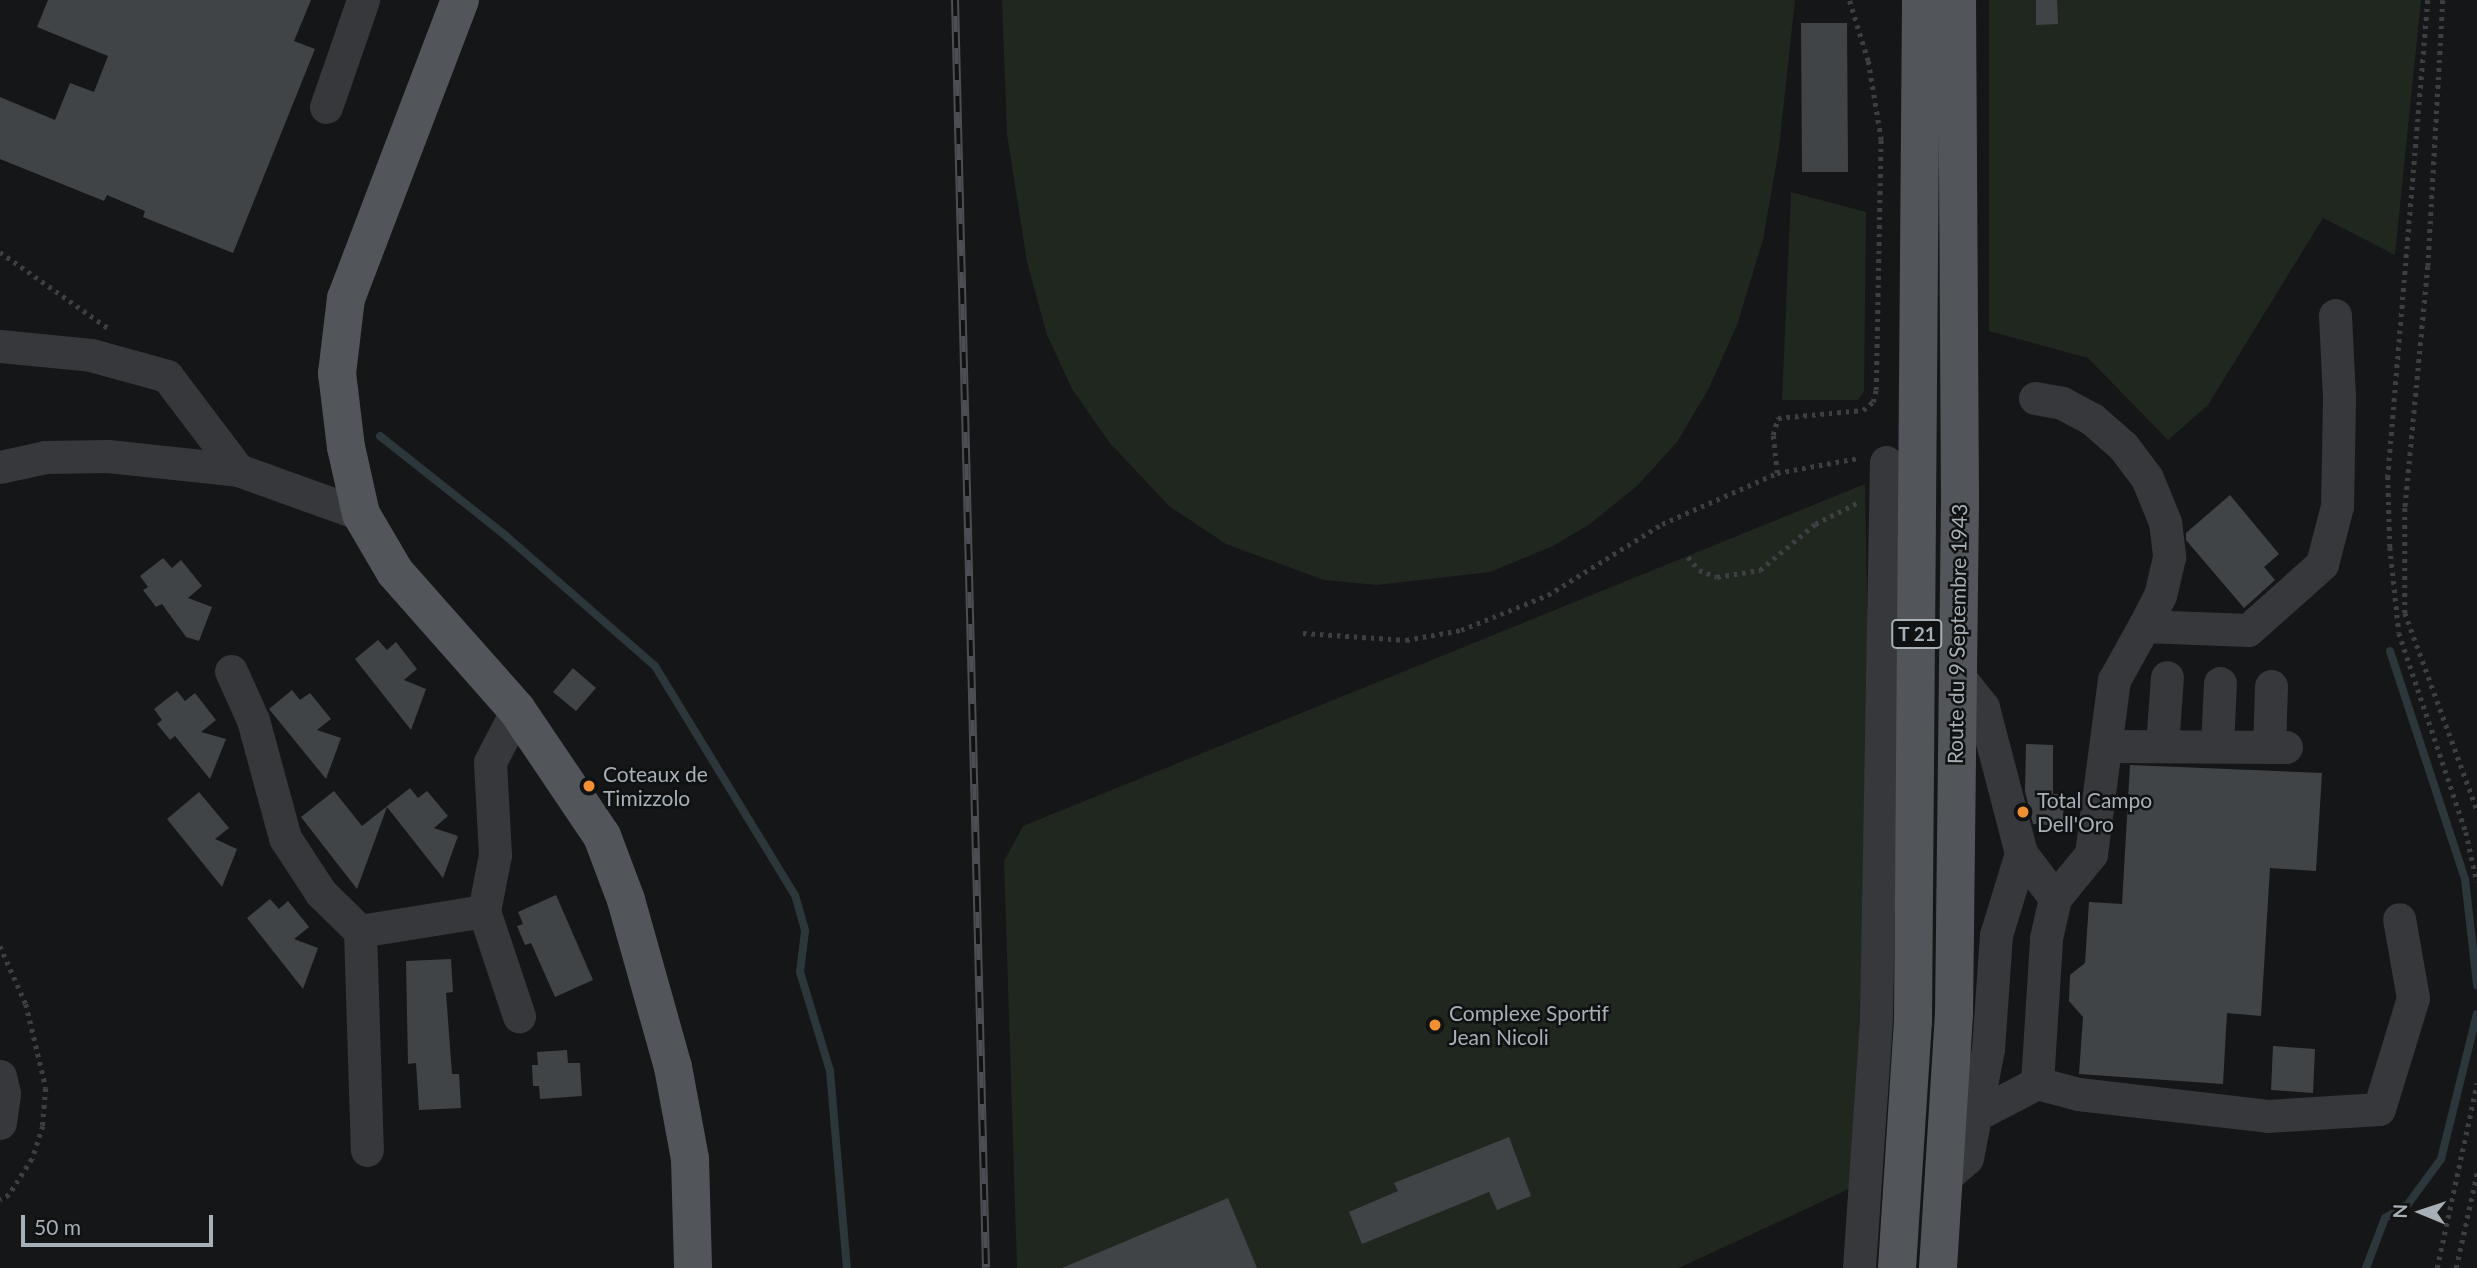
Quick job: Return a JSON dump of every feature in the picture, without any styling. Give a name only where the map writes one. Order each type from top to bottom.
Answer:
[{"type":"main road","points":[[460,0],[346,298],[337,373],[346,447],[361,514],[395,572],[517,710],[602,836],[626,900],[673,1068],[687,1146],[695,1224],[693,1268]]},
{"type":"main road","name":"Route du 9 Septembre 1943","points":[[1897,1268],[1913,1021],[1921,0]]},
{"type":"main road","name":"Route du 9 Septembre 1943","points":[[1938,1268],[1954,1014],[1955,672],[1960,502],[1957,0]]},
{"type":"street","points":[[326,107],[363,0]]},
{"type":"street","points":[[2144,626],[2248,630],[2322,564],[2336,506],[2339,397],[2335,315]]},
{"type":"street","points":[[0,346],[91,355],[167,376],[239,470]]},
{"type":"street","points":[[2035,398],[2062,403],[2092,419],[2123,446],[2147,478],[2165,522],[2169,557],[2160,594],[2114,680],[2091,854],[2055,898],[2046,938],[2037,1083]]},
{"type":"street","points":[[0,467],[45,457],[108,456],[239,470],[361,514]]},
{"type":"street","points":[[1859,1268],[1876,1017],[1887,478]]},
{"type":"street","points":[[232,670],[253,720],[285,838],[321,893],[360,931],[367,1150]]},
{"type":"street","points":[[1955,672],[1983,707],[2021,853],[2055,898]]},
{"type":"street","points":[[2162,746],[2166,677]]},
{"type":"street","points":[[2217,746],[2220,682]]},
{"type":"street","points":[[2106,746],[2278,747],[2271,686]]},
{"type":"street","points":[[517,710],[490,762],[495,855],[484,911],[519,1016]]},
{"type":"street","points":[[1944,1178],[1967,1158],[1972,1117],[1988,1049],[1996,935],[2021,853]]},
{"type":"street","points":[[360,931],[484,911]]},
{"type":"street","points":[[1972,1117],[2037,1083],[2078,1094],[2268,1116],[2379,1109],[2413,998],[2399,919]]},
{"type":"street","points":[[0,1076],[4,1094],[0,1123]]},
{"type":"path","points":[[1777,473],[1773,435],[1778,418],[1863,410],[1872,402],[1876,390],[1881,140],[1868,61],[1849,0]]},
{"type":"path","points":[[2428,0],[2388,476],[2390,547],[2399,633],[2466,832],[2477,882]]},
{"type":"path","points":[[2443,0],[2428,266],[2405,508],[2405,613],[2477,810]]},
{"type":"path","points":[[0,252],[114,332]]},
{"type":"path","points":[[1303,633],[1406,640],[1461,630],[1548,595],[1662,524],[1777,473],[1839,459],[1887,478]]},
{"type":"path","points":[[1688,557],[1699,570],[1717,577],[1760,570],[1833,512],[1887,478]]},
{"type":"path","points":[[2437,1268],[2477,1083]]},
{"type":"path","points":[[2456,1268],[2477,1173]]},
{"type":"shaded area","points":[[1002,0],[1795,0],[1779,148],[1763,240],[1737,325],[1708,390],[1677,442],[1638,485],[1590,524],[1553,546],[1490,572],[1377,585],[1324,580],[1226,544],[1169,506],[1109,442],[1072,389],[1047,335],[1027,262],[1007,134]]},
{"type":"shaded area","points":[[1989,0],[2421,0],[2395,255],[2323,218],[2208,405],[2168,440],[2088,358],[1989,331]]},
{"type":"shaded area","points":[[1791,192],[1866,212],[1864,391],[1858,400],[1782,400]]},
{"type":"shaded area","name":"Complexe Sportif Jean Nicoli","points":[[1865,484],[1871,820],[1851,1188],[1679,1268],[1017,1268],[1004,861],[1023,826]]},
{"type":"building","points":[[48,0],[311,0],[294,41],[315,49],[233,253],[143,217],[145,211],[107,195],[104,201],[0,159],[0,97],[55,120],[70,83],[94,92],[108,56],[37,27]]},
{"type":"building","points":[[2036,0],[2057,0],[2058,24],[2036,25]]},
{"type":"building","points":[[1801,23],[1847,23],[1848,172],[1802,172]]},
{"type":"building","points":[[2230,495],[2279,554],[2264,567],[2275,580],[2244,608],[2186,540],[2186,533]]},
{"type":"building","points":[[163,558],[172,568],[181,560],[202,586],[188,598],[212,607],[199,641],[186,637],[162,604],[156,607],[143,590],[148,587],[140,576]]},
{"type":"building","points":[[378,640],[387,650],[396,642],[417,669],[404,680],[426,689],[411,730],[355,659]]},
{"type":"building","points":[[573,668],[596,688],[576,711],[553,692]]},
{"type":"building","points":[[292,690],[300,700],[310,693],[331,719],[317,730],[341,738],[326,779],[269,709]]},
{"type":"building","points":[[177,691],[185,701],[195,693],[216,720],[201,732],[226,739],[210,779],[175,736],[170,740],[157,724],[162,720],[154,709]]},
{"type":"building","points":[[2026,744],[2053,745],[2053,794],[2064,794],[2063,826],[2033,824],[2025,791]]},
{"type":"building","points":[[2130,765],[2322,773],[2316,871],[2270,868],[2261,1016],[2227,1013],[2223,1084],[2079,1074],[2083,1017],[2069,1001],[2070,975],[2085,963],[2089,902],[2122,904]]},
{"type":"building","points":[[410,788],[418,798],[427,791],[448,816],[434,828],[458,836],[443,878],[387,807],[357,889],[301,817],[334,791],[362,826]]},
{"type":"building","points":[[199,792],[229,828],[215,839],[237,849],[222,887],[167,819]]},
{"type":"building","points":[[556,895],[593,980],[555,997],[531,943],[525,945],[517,926],[523,924],[518,912]]},
{"type":"building","points":[[270,899],[279,909],[288,901],[309,927],[294,939],[318,948],[303,989],[247,918]]},
{"type":"building","points":[[451,959],[453,992],[446,993],[452,1074],[459,1074],[461,1108],[419,1110],[416,1063],[408,1064],[406,961]]},
{"type":"building","points":[[2273,1046],[2315,1049],[2313,1093],[2271,1090]]},
{"type":"building","points":[[567,1050],[568,1063],[580,1063],[582,1096],[540,1099],[539,1086],[533,1086],[532,1065],[538,1065],[537,1052]]},
{"type":"building","points":[[1509,1137],[1531,1196],[1497,1210],[1489,1192],[1362,1244],[1349,1212],[1398,1191],[1394,1183]]},
{"type":"building","points":[[1228,1198],[1257,1268],[1062,1268]]},
{"type":"waterway","points":[[380,436],[506,536],[655,666],[795,895],[805,931],[800,972],[830,1071],[847,1268]]},
{"type":"waterway","points":[[2390,651],[2465,879],[2477,985]]},
{"type":"waterway","points":[[2366,1268],[2385,1218],[2408,1204],[2441,1159],[2477,1014]]},
{"type":"railway","points":[[955,0],[986,1268]]},
{"type":"place","name":"Coteaux de Timizzolo","points":[[589,786]]},
{"type":"place","name":"Total Campo Dell'Oro","points":[[2023,812]]},
{"type":"place","name":"Complexe Sportif Jean Nicoli","points":[[1435,1025]]}]
